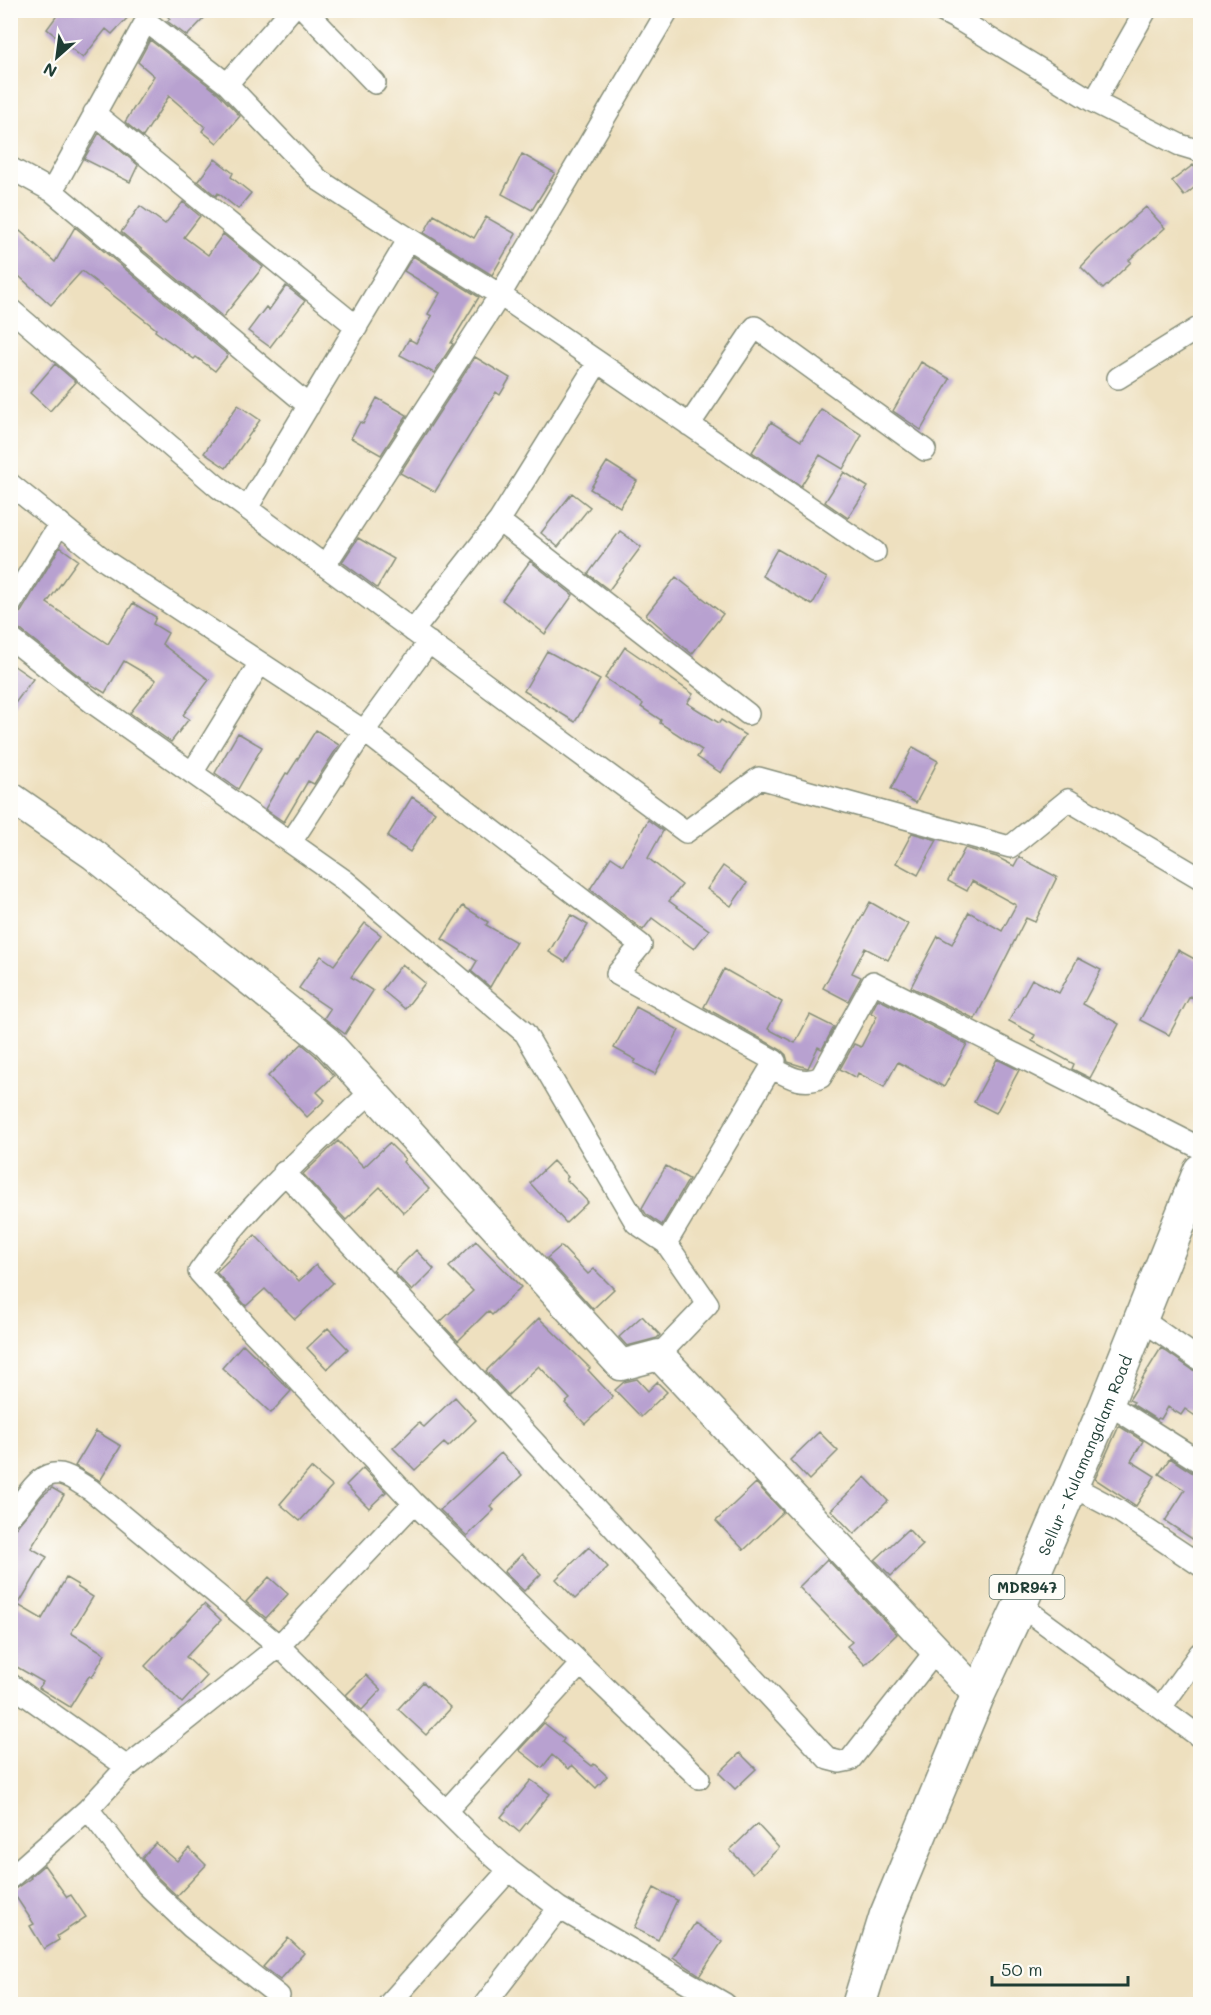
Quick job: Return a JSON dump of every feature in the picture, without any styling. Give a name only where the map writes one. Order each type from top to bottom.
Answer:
[{"type":"main road","name":"Sellur - Kulamangalam Road","points":[[859,2004],[886,1916],[978,1695],[1020,1605],[1107,1402],[1200,1171]]},
{"type":"street","points":[[227,84],[291,10]]},
{"type":"street","points":[[305,10],[375,83]]},
{"type":"street","points":[[325,566],[500,295],[668,10]]},
{"type":"street","points":[[940,10],[962,21],[1094,102],[1180,145],[1200,150]]},
{"type":"street","points":[[1094,102],[1146,10]]},
{"type":"street","points":[[52,191],[146,21],[227,84],[319,180],[500,295],[875,552]]},
{"type":"street","points":[[94,113],[357,327]]},
{"type":"street","points":[[10,168],[52,191],[309,406]]},
{"type":"street","points":[[248,508],[409,239]]},
{"type":"street","points":[[10,309],[218,487],[686,832],[759,778],[1010,847],[1068,800],[1200,878]]},
{"type":"street","points":[[689,425],[755,327],[925,450]]},
{"type":"street","points":[[1118,378],[1200,327]]},
{"type":"street","points":[[291,842],[364,731],[421,636],[499,521],[598,363]]},
{"type":"street","points":[[10,484],[107,562],[364,731],[641,945],[617,974],[775,1061],[666,1243]]},
{"type":"street","points":[[499,521],[748,714]]},
{"type":"street","points":[[10,605],[60,523]]},
{"type":"street","points":[[10,638],[93,703],[344,880],[525,1033],[636,1223],[666,1243],[708,1304],[659,1355],[621,1365],[327,1042],[94,855],[10,797]]},
{"type":"street","points":[[192,773],[260,663]]},
{"type":"street","points":[[771,1068],[791,1078],[812,1082],[821,1077],[873,982],[1200,1148]]},
{"type":"street","points":[[372,1091],[284,1172],[215,1250],[199,1272],[414,1503],[699,1778]]},
{"type":"street","points":[[284,1172],[828,1759],[840,1762],[850,1760],[935,1652]]},
{"type":"street","points":[[1141,1319],[1200,1360]]},
{"type":"street","points":[[659,1355],[935,1652],[978,1695]]},
{"type":"street","points":[[1107,1402],[1200,1462]]},
{"type":"street","points":[[10,1515],[39,1480],[52,1474],[63,1474],[91,1490],[279,1646],[509,1870],[559,1908],[725,2004]]},
{"type":"street","points":[[1070,1485],[1119,1511],[1200,1565]]},
{"type":"street","points":[[10,1878],[88,1809],[127,1767],[279,1646],[414,1503]]},
{"type":"street","points":[[1020,1605],[1200,1737]]},
{"type":"street","points":[[1161,1707],[1200,1653]]},
{"type":"street","points":[[446,1811],[581,1664]]},
{"type":"street","points":[[10,1684],[127,1767]]},
{"type":"street","points":[[88,1809],[154,1892],[191,1927],[279,1996]]},
{"type":"street","points":[[388,2004],[509,1870]]},
{"type":"street","points":[[485,2004],[559,1908]]},
{"type":"building","points":[[61,10],[135,10],[112,34],[106,29],[83,58],[47,29]]},
{"type":"building","points":[[162,10],[212,10],[187,36],[167,21],[170,19]]},
{"type":"building","points":[[150,40],[218,93],[240,116],[217,143],[202,131],[205,127],[169,96],[143,137],[125,122],[154,76],[138,62]]},
{"type":"building","points":[[99,133],[138,165],[130,182],[84,159]]},
{"type":"building","points":[[522,154],[555,173],[532,210],[502,194]]},
{"type":"building","points":[[215,159],[233,173],[231,177],[251,193],[238,209],[218,193],[216,196],[198,181]]},
{"type":"building","points":[[1193,165],[1200,174],[1200,183],[1184,196],[1172,181]]},
{"type":"building","points":[[183,202],[200,216],[184,237],[208,255],[223,234],[263,267],[223,317],[121,232],[140,206],[165,224]]},
{"type":"building","points":[[1146,207],[1165,228],[1129,260],[1131,262],[1103,289],[1081,267]]},
{"type":"building","points":[[434,215],[474,238],[486,217],[516,234],[492,275],[424,233]]},
{"type":"building","points":[[75,227],[228,355],[215,371],[155,331],[156,329],[82,271],[51,305],[10,268],[10,241],[20,231],[55,262]]},
{"type":"building","points":[[413,256],[479,297],[434,373],[400,355],[409,339],[416,343],[432,316],[428,314],[440,293],[404,271]]},
{"type":"building","points":[[286,286],[305,301],[270,347],[248,331],[266,307],[269,310]]},
{"type":"building","points":[[475,357],[510,378],[500,395],[496,392],[435,492],[400,473]]},
{"type":"building","points":[[921,362],[950,379],[921,430],[893,411]]},
{"type":"building","points":[[55,364],[76,382],[50,411],[30,393]]},
{"type":"building","points":[[377,398],[407,415],[381,455],[351,438],[360,422],[363,424]]},
{"type":"building","points":[[238,405],[260,420],[226,468],[204,453]]},
{"type":"building","points":[[821,409],[862,435],[843,469],[820,455],[801,486],[752,452],[771,422],[801,441]]},
{"type":"building","points":[[607,462],[637,481],[620,507],[590,489]]},
{"type":"building","points":[[844,472],[868,487],[848,518],[825,502]]},
{"type":"building","points":[[572,493],[590,507],[558,547],[541,533]]},
{"type":"building","points":[[620,531],[641,547],[609,590],[588,574]]},
{"type":"building","points":[[358,538],[394,559],[377,588],[342,562]]},
{"type":"building","points":[[60,547],[78,560],[47,603],[108,644],[133,603],[156,617],[153,624],[168,633],[162,644],[209,680],[183,715],[189,719],[171,742],[130,713],[156,680],[124,661],[105,693],[84,680],[18,628],[10,625],[10,618],[21,612]]},
{"type":"building","points":[[777,549],[827,578],[812,605],[762,576]]},
{"type":"building","points":[[530,561],[573,595],[545,634],[502,600]]},
{"type":"building","points":[[676,577],[723,614],[692,654],[646,615]]},
{"type":"building","points":[[625,647],[693,694],[687,703],[719,723],[721,720],[745,735],[721,773],[697,757],[702,750],[660,723],[661,720],[641,707],[643,704],[605,678]]},
{"type":"building","points":[[547,651],[600,680],[575,722],[524,691]]},
{"type":"building","points":[[10,663],[33,679],[10,710]]},
{"type":"building","points":[[316,730],[339,745],[314,784],[308,781],[284,822],[265,809],[286,773],[288,774]]},
{"type":"building","points":[[238,733],[262,747],[238,789],[215,773]]},
{"type":"building","points":[[913,747],[938,761],[916,803],[891,789]]},
{"type":"building","points":[[412,797],[435,812],[410,852],[387,837]]},
{"type":"building","points":[[648,820],[663,831],[648,858],[682,885],[669,901],[709,930],[694,949],[652,918],[643,930],[590,889],[611,857],[623,865]]},
{"type":"building","points":[[912,833],[937,840],[918,875],[896,863]]},
{"type":"building","points":[[965,848],[997,857],[1014,866],[1019,857],[1057,877],[1035,922],[1026,918],[975,1019],[911,987],[938,936],[952,944],[969,912],[1002,931],[1016,905],[972,881],[967,891],[948,881]]},
{"type":"building","points":[[723,866],[747,883],[731,906],[707,889]]},
{"type":"building","points":[[870,902],[908,924],[888,960],[865,948],[852,973],[861,977],[848,1001],[823,988]]},
{"type":"building","points":[[463,906],[488,922],[486,925],[516,942],[490,987],[471,971],[477,961],[442,939]]},
{"type":"building","points":[[571,915],[588,925],[565,962],[549,952]]},
{"type":"building","points":[[365,923],[381,935],[351,977],[373,991],[345,1034],[324,1018],[330,1009],[299,988],[321,956],[334,965]]},
{"type":"building","points":[[1178,950],[1200,962],[1200,1002],[1190,996],[1169,1035],[1140,1020]]},
{"type":"building","points":[[1078,958],[1101,970],[1083,1004],[1119,1024],[1090,1078],[1072,1069],[1074,1064],[1032,1041],[1035,1035],[1009,1021],[1032,979],[1059,993]]},
{"type":"building","points":[[402,964],[425,983],[405,1009],[382,990]]},
{"type":"building","points":[[724,969],[782,1002],[768,1029],[795,1043],[810,1015],[834,1027],[822,1049],[818,1047],[808,1068],[788,1062],[781,1050],[704,1007]]},
{"type":"building","points":[[878,999],[967,1044],[944,1087],[898,1062],[884,1087],[858,1073],[856,1078],[840,1069],[854,1044],[861,1047],[877,1016],[871,1013]]},
{"type":"building","points":[[636,1007],[679,1030],[655,1074],[634,1063],[636,1060],[614,1048]]},
{"type":"building","points":[[302,1044],[334,1076],[317,1092],[325,1100],[307,1117],[268,1076]]},
{"type":"building","points":[[997,1059],[1019,1070],[996,1113],[974,1102]]},
{"type":"building","points":[[338,1141],[364,1167],[389,1143],[405,1159],[403,1162],[429,1189],[404,1213],[380,1187],[346,1220],[303,1174]]},
{"type":"building","points":[[553,1161],[588,1202],[566,1223],[530,1183]]},
{"type":"building","points":[[666,1166],[689,1179],[662,1225],[646,1214],[642,1208]]},
{"type":"building","points":[[255,1235],[299,1281],[316,1265],[333,1283],[295,1319],[265,1289],[246,1306],[216,1272]]},
{"type":"building","points":[[476,1241],[521,1287],[492,1315],[488,1311],[458,1341],[440,1322],[473,1291],[449,1267]]},
{"type":"building","points":[[561,1246],[588,1274],[594,1269],[614,1289],[593,1309],[547,1258]]},
{"type":"building","points":[[416,1250],[434,1269],[412,1291],[394,1272]]},
{"type":"building","points":[[642,1316],[660,1335],[657,1338],[627,1346],[619,1337]]},
{"type":"building","points":[[539,1318],[590,1368],[588,1370],[613,1397],[585,1424],[565,1403],[570,1399],[539,1366],[508,1395],[486,1371]]},
{"type":"building","points":[[328,1328],[348,1349],[327,1369],[307,1348]]},
{"type":"building","points":[[243,1344],[291,1391],[271,1413],[222,1368]]},
{"type":"building","points":[[1161,1348],[1193,1370],[1200,1372],[1200,1419],[1185,1409],[1181,1415],[1168,1407],[1161,1419],[1157,1420],[1129,1400]]},
{"type":"building","points":[[637,1379],[648,1391],[657,1382],[667,1392],[641,1417],[615,1390],[624,1382]]},
{"type":"building","points":[[455,1397],[476,1420],[448,1447],[444,1443],[415,1470],[393,1448],[419,1423],[424,1427]]},
{"type":"building","points":[[1119,1426],[1143,1441],[1131,1461],[1155,1476],[1136,1506],[1095,1479]]},
{"type":"building","points":[[96,1431],[121,1446],[100,1481],[75,1466]]},
{"type":"building","points":[[819,1432],[838,1451],[809,1480],[790,1460]]},
{"type":"building","points":[[501,1453],[522,1475],[490,1506],[494,1510],[467,1536],[440,1510]]},
{"type":"building","points":[[1170,1458],[1200,1475],[1200,1544],[1165,1521],[1185,1490],[1159,1474]]},
{"type":"building","points":[[311,1468],[332,1486],[300,1521],[280,1504]]},
{"type":"building","points":[[363,1468],[386,1492],[369,1508],[346,1485]]},
{"type":"building","points":[[865,1477],[888,1501],[854,1534],[831,1510]]},
{"type":"building","points":[[756,1483],[783,1512],[744,1550],[716,1521]]},
{"type":"building","points":[[52,1488],[64,1495],[31,1548],[47,1557],[18,1605],[42,1619],[66,1578],[93,1597],[71,1633],[105,1654],[92,1677],[89,1676],[70,1707],[39,1688],[43,1682],[10,1663],[10,1537],[42,1496]]},
{"type":"building","points":[[908,1529],[923,1545],[891,1576],[875,1560]]},
{"type":"building","points":[[589,1547],[608,1567],[575,1599],[556,1579]]},
{"type":"building","points":[[522,1554],[541,1574],[524,1591],[504,1572]]},
{"type":"building","points":[[827,1559],[897,1634],[865,1665],[847,1646],[852,1642],[799,1587]]},
{"type":"building","points":[[269,1577],[288,1594],[266,1618],[246,1602]]},
{"type":"building","points":[[204,1604],[221,1620],[186,1657],[207,1676],[182,1703],[145,1666]]},
{"type":"building","points":[[366,1675],[381,1690],[362,1710],[346,1695]]},
{"type":"building","points":[[423,1682],[451,1708],[426,1735],[398,1709]]},
{"type":"building","points":[[544,1723],[564,1739],[562,1742],[607,1776],[596,1788],[572,1765],[569,1769],[552,1755],[542,1768],[519,1750]]},
{"type":"building","points":[[740,1753],[756,1769],[735,1789],[719,1773]]},
{"type":"building","points":[[531,1780],[550,1794],[519,1832],[501,1817]]},
{"type":"building","points":[[757,1824],[779,1848],[753,1873],[730,1850]]},
{"type":"building","points":[[156,1843],[177,1861],[189,1848],[206,1865],[177,1896],[156,1876],[142,1858]]},
{"type":"building","points":[[44,1865],[67,1897],[71,1895],[86,1917],[57,1936],[59,1940],[44,1949],[30,1926],[34,1924],[12,1891],[31,1878]]},
{"type":"building","points":[[654,1888],[677,1900],[658,1940],[634,1928]]},
{"type":"building","points":[[695,1923],[722,1942],[700,1975],[673,1957]]},
{"type":"building","points":[[288,1938],[304,1953],[280,1980],[263,1967]]}]
